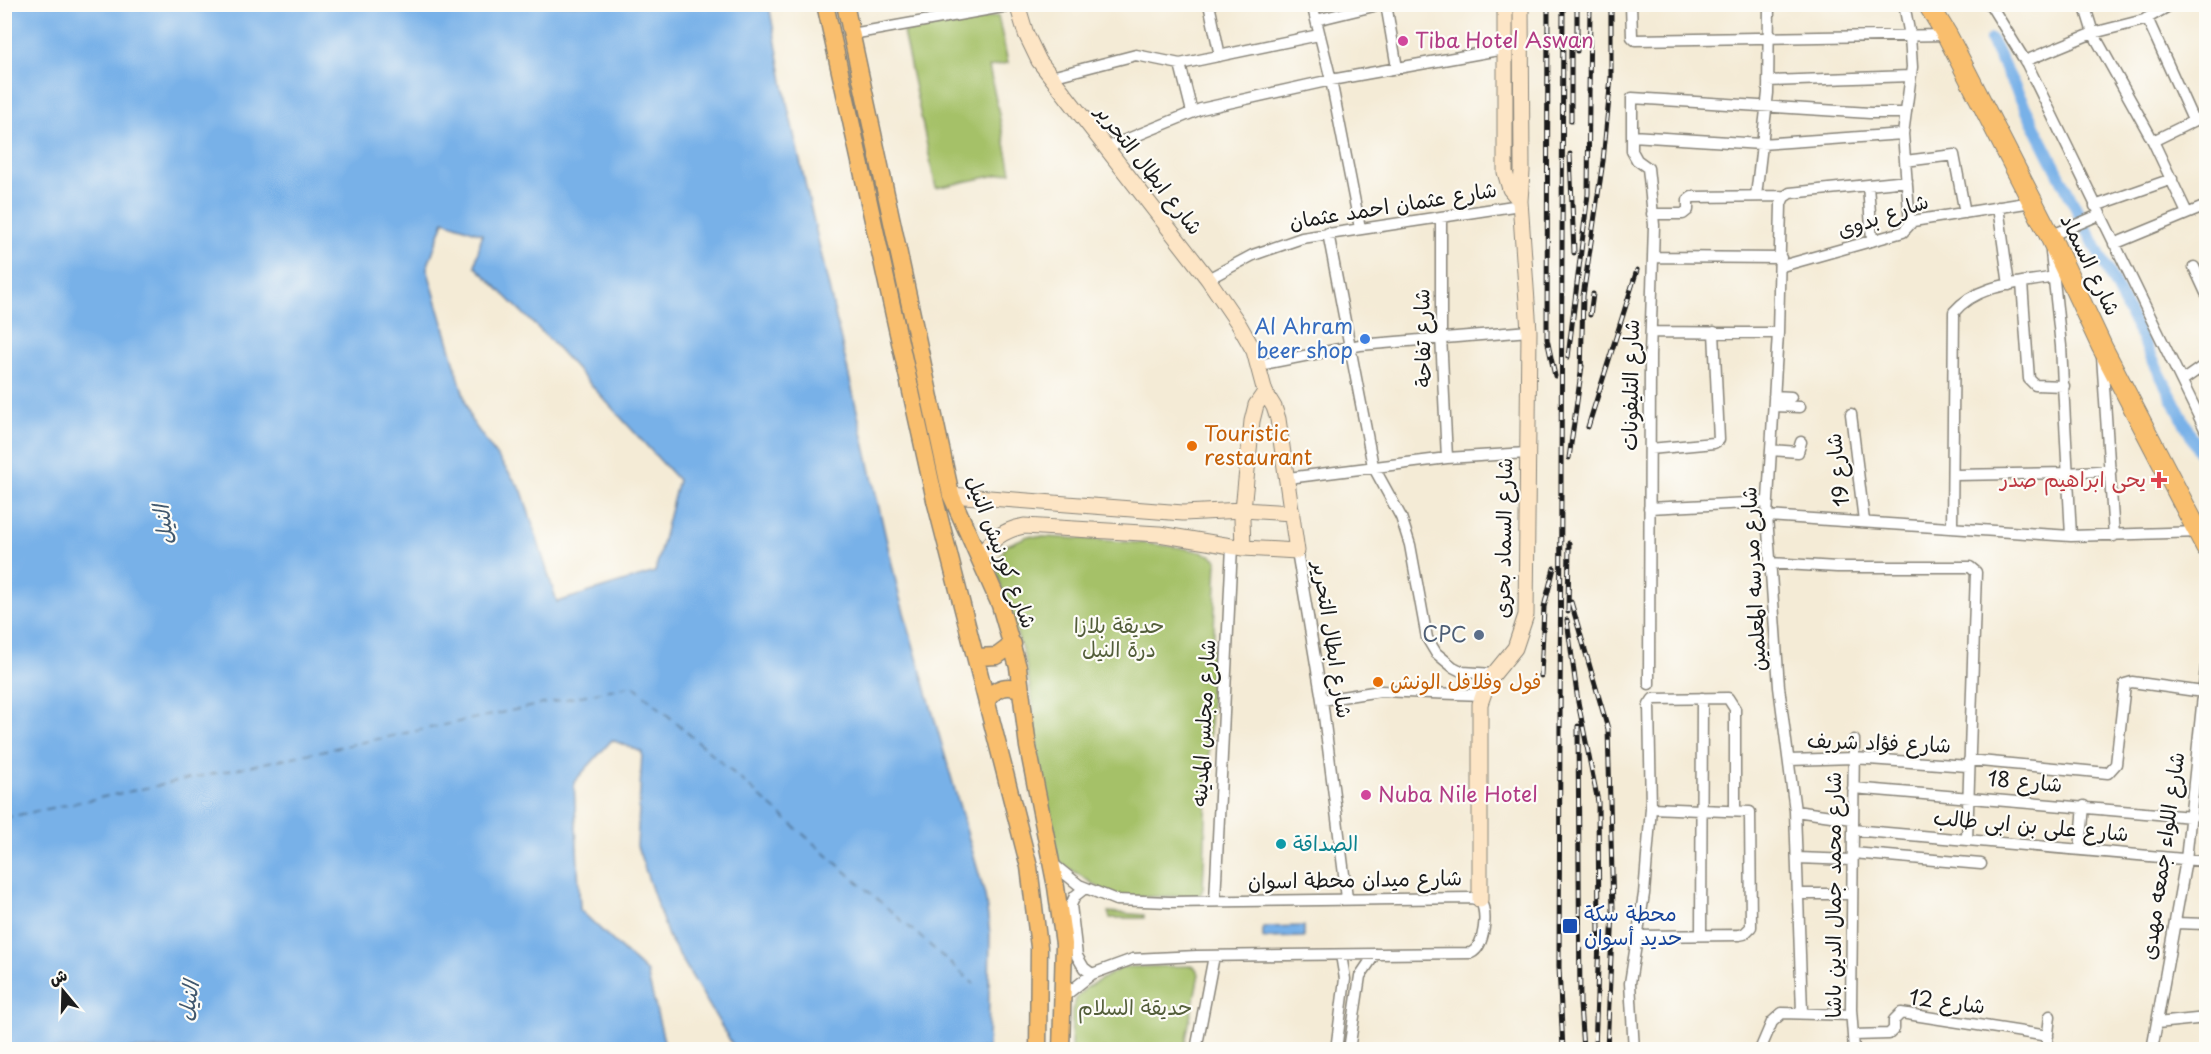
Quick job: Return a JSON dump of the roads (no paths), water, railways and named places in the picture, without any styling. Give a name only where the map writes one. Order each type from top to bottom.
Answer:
[{"type":"highway","name":"شارع السماد","points":[[1928,4],[1947,35],[2032,202],[2055,233],[2102,347],[2203,539]]},
{"type":"main road","name":"شارع كورنيش النيل","points":[[825,4],[935,500],[988,699],[1034,895],[1040,963],[1038,1050]]},
{"type":"main road","name":"شارع كورنيش النيل","points":[[845,4],[951,495],[1000,605],[1013,644],[1033,778],[1051,862],[1064,944],[1061,1050]]},
{"type":"main road","points":[[977,657],[997,656],[1013,644]]},
{"type":"main road","points":[[988,699],[1000,688],[1010,687],[1021,690]]},
{"type":"street","points":[[1209,4],[1220,56]]},
{"type":"street","points":[[1312,4],[1331,80],[1360,228]]},
{"type":"street","points":[[1316,20],[1384,4],[1397,68]]},
{"type":"street","name":"شارع السماد بحرى","points":[[1505,4],[1505,172],[1510,189],[1520,203]]},
{"type":"street","name":"شارع السماد بحرى","points":[[1480,900],[1482,695],[1493,674],[1515,648],[1526,615],[1529,331],[1520,203],[1522,171],[1521,4]]},
{"type":"street","points":[[1631,4],[1632,37],[1635,40],[1770,40],[1947,35]]},
{"type":"street","points":[[1756,196],[1767,106],[1769,4]]},
{"type":"street","points":[[1904,4],[1910,36],[1910,76],[1903,134],[1910,224]]},
{"type":"street","points":[[1990,4],[2025,61],[2095,213],[2114,244],[2183,380],[2206,431]]},
{"type":"street","points":[[2084,4],[2093,33],[2153,141],[2187,213]]},
{"type":"street","points":[[852,34],[1018,5]]},
{"type":"street","name":"شارع ابطال التحرير","points":[[1018,5],[1029,44],[1051,77],[1208,279],[1247,336],[1259,365],[1264,392],[1276,413],[1288,478],[1297,551],[1322,700],[1347,898]]},
{"type":"street","points":[[2025,61],[2093,33],[2147,18],[2169,5]]},
{"type":"street","points":[[2147,18],[2202,119],[2153,141]]},
{"type":"street","points":[[1051,77],[1136,55],[1180,64],[1319,35]]},
{"type":"street","points":[[1106,148],[1192,112],[1331,80],[1504,49]]},
{"type":"street","points":[[1180,64],[1192,112]]},
{"type":"street","points":[[1768,81],[1910,76]]},
{"type":"street","name":"شارع التليفونات","points":[[1649,684],[1652,214],[1648,168],[1633,155],[1632,99],[1635,96],[1767,106]]},
{"type":"street","points":[[1767,106],[1904,113]]},
{"type":"street","points":[[1632,136],[1761,144],[1903,134]]},
{"type":"street","points":[[1905,161],[1954,155],[1965,213]]},
{"type":"street","points":[[2071,536],[2064,386],[2054,277],[2055,233],[2172,179]]},
{"type":"street","points":[[1652,214],[1683,214],[1688,210],[1688,200],[1692,197],[1785,196],[1906,181]]},
{"type":"street","points":[[1868,185],[1872,241]]},
{"type":"street","name":"شارع مدرسه المعلمين","points":[[1785,196],[1781,204],[1778,333],[1767,516],[1779,687],[1795,811],[1802,1012]]},
{"type":"street","name":"شارع بدوى","points":[[1653,257],[1781,262],[1903,232],[1910,224],[2032,202]]},
{"type":"street","name":"شارع عثمان احمد عثمان","points":[[1208,279],[1245,258],[1277,245],[1328,233],[1520,203]]},
{"type":"street","points":[[2114,244],[2206,206]]},
{"type":"street","points":[[1998,207],[2009,285]]},
{"type":"street","name":"شارع تفاحة","points":[[1441,217],[1441,336],[1447,458]]},
{"type":"street","points":[[1328,233],[1373,466],[1401,517],[1410,545],[1425,630],[1436,653],[1463,672],[1493,674]]},
{"type":"street","points":[[2194,267],[2206,292]]},
{"type":"street","points":[[1952,528],[1954,312],[1969,296],[2009,285],[2054,277]]},
{"type":"street","points":[[2022,283],[2029,379],[2035,385],[2064,386]]},
{"type":"street","points":[[1259,365],[1349,347],[1441,336],[1529,331]]},
{"type":"street","points":[[1651,332],[1778,333]]},
{"type":"street","points":[[1650,449],[1714,443],[1719,440],[1714,332]]},
{"type":"street","points":[[2102,347],[2103,388],[2115,536]]},
{"type":"street","points":[[2183,380],[2206,364]]},
{"type":"street","points":[[1238,547],[1244,510],[1253,413],[1264,392]]},
{"type":"street","points":[[1774,401],[1791,397]]},
{"type":"street","points":[[1774,401],[1800,407]]},
{"type":"street","name":"شارع 19","points":[[1851,414],[1864,521]]},
{"type":"street","points":[[1771,450],[1798,452],[1801,442]]},
{"type":"street","points":[[1288,478],[1447,458],[1527,453]]},
{"type":"street","points":[[1954,476],[2068,474],[2111,470]]},
{"type":"street","points":[[951,495],[1173,512],[1275,510],[1292,513]]},
{"type":"street","points":[[1649,508],[1768,502]]},
{"type":"street","points":[[1767,516],[2071,536],[2203,539]]},
{"type":"street","points":[[980,558],[995,538],[1008,530],[1024,526],[1159,534],[1238,547],[1297,551]]},
{"type":"street","name":"شارع مجلس المدينه","points":[[1215,901],[1238,547]]},
{"type":"street","points":[[1769,563],[1973,569],[1977,575],[1967,840]]},
{"type":"street","name":"شارع اللواء جمعه مهدى","points":[[2152,1050],[2201,771],[2206,667]]},
{"type":"street","name":"شارع فؤاد شريف","points":[[1789,760],[1854,758],[2108,773],[2116,764],[2125,684],[2132,682],[2203,692]]},
{"type":"street","points":[[1322,700],[1380,691],[1482,695]]},
{"type":"street","points":[[1634,1050],[1630,983],[1639,936],[1651,808],[1651,700],[1658,697],[1728,698],[1732,701],[1735,709],[1735,811]]},
{"type":"street","points":[[1701,935],[1702,698]]},
{"type":"street","name":"شارع محمد جمال الدين باشا","points":[[1854,740],[1851,1015],[1854,1050]]},
{"type":"street","name":"شارع 18","points":[[1853,788],[2192,817]]},
{"type":"street","points":[[2080,850],[2084,806]]},
{"type":"street","points":[[1639,936],[1744,934],[1751,927],[1751,814],[1748,811],[1651,808]]},
{"type":"street","name":"شارع على بن ابى طالب","points":[[1795,811],[1853,825],[1967,840],[2206,861]]},
{"type":"street","points":[[1797,858],[1852,857],[1981,864]]},
{"type":"street","name":"شارع ميدان محطة اسوان","points":[[1051,862],[1085,888],[1116,900],[1471,898],[1480,900],[1483,908],[1482,941],[1476,950],[1466,954],[1133,959],[1092,974],[1062,998]]},
{"type":"street","points":[[1085,888],[1074,896],[1071,905],[1077,956],[1081,964],[1092,974]]},
{"type":"street","points":[[1798,894],[1852,894]]},
{"type":"street","points":[[2175,923],[2206,924]]},
{"type":"street","points":[[1349,1050],[1360,976],[1375,954]]},
{"type":"street","points":[[1336,1050],[1345,973],[1341,955]]},
{"type":"street","points":[[1196,1050],[1214,956]]},
{"type":"street","points":[[1760,1050],[1776,1017],[1787,1012],[1851,1015]]},
{"type":"street","name":"شارع 12","points":[[1853,1035],[1888,1034],[1893,1029],[1894,1020],[1900,1013],[2048,1036]]},
{"type":"street","points":[[2046,1050],[2050,1016]]},
{"type":"street","points":[[2157,1023],[2206,1018]]},
{"type":"water","name":"النيل","points":[[5,4],[769,5],[788,108],[899,595],[985,895],[990,934],[988,1049],[735,1049],[668,936],[637,846],[642,752],[612,740],[574,782],[580,910],[647,973],[666,1049],[5,1049]],"holes":[[[444,221],[482,234],[475,266],[548,338],[678,480],[655,572],[557,602],[522,491],[471,420],[427,268]]]},
{"type":"water","points":[[1304,926],[1304,937],[1263,938],[1263,927]]},
{"type":"waterway","points":[[1991,40],[2206,465]]},
{"type":"railway","points":[[1548,4],[1547,339],[1555,376]]},
{"type":"railway","points":[[1563,4],[1559,967],[1563,1050]]},
{"type":"railway","points":[[1577,4],[1577,51]]},
{"type":"railway","points":[[1568,357],[1588,194],[1590,4]]},
{"type":"railway","points":[[1581,373],[1583,296],[1603,161],[1611,77],[1611,4]]},
{"type":"railway","points":[[1571,40],[1571,121]]},
{"type":"railway","points":[[1570,154],[1574,253]]},
{"type":"railway","points":[[1588,427],[1637,270]]},
{"type":"railway","points":[[1590,315],[1593,294]]},
{"type":"railway","points":[[1569,458],[1582,366]]},
{"type":"railway","points":[[1568,612],[1569,543]]},
{"type":"railway","points":[[1541,676],[1544,607],[1554,568]]},
{"type":"railway","points":[[1571,602],[1608,729],[1613,909],[1607,1050]]},
{"type":"railway","points":[[1567,620],[1578,702],[1598,802],[1599,939],[1595,1050]]},
{"type":"railway","points":[[1578,726],[1580,1004],[1583,1050]]},
{"type":"place","name":"Tiba Hotel Aswan","points":[[1403,41]]},
{"type":"place","name":"Al Ahram beer shop","points":[[1365,339]]},
{"type":"place","name":"Touristic restaurant","points":[[1192,446]]},
{"type":"place","name":"يحى ابراهيم صدر","points":[[2159,480]]},
{"type":"place","name":"CPC","points":[[1479,635]]},
{"type":"place","name":"فول وفلافل الونش","points":[[1378,682]]},
{"type":"place","name":"Nuba Nile Hotel","points":[[1366,795]]},
{"type":"place","name":"الصداقة","points":[[1281,844]]},
{"type":"place","name":"محطة سكة حديد أسوان","points":[[1570,926]]},
{"type":"park label","name":"حديقة بلازا درة النيل","points":[[1119,638]]},
{"type":"park label","name":"حديقة السلام","points":[[1135,1008]]}]
